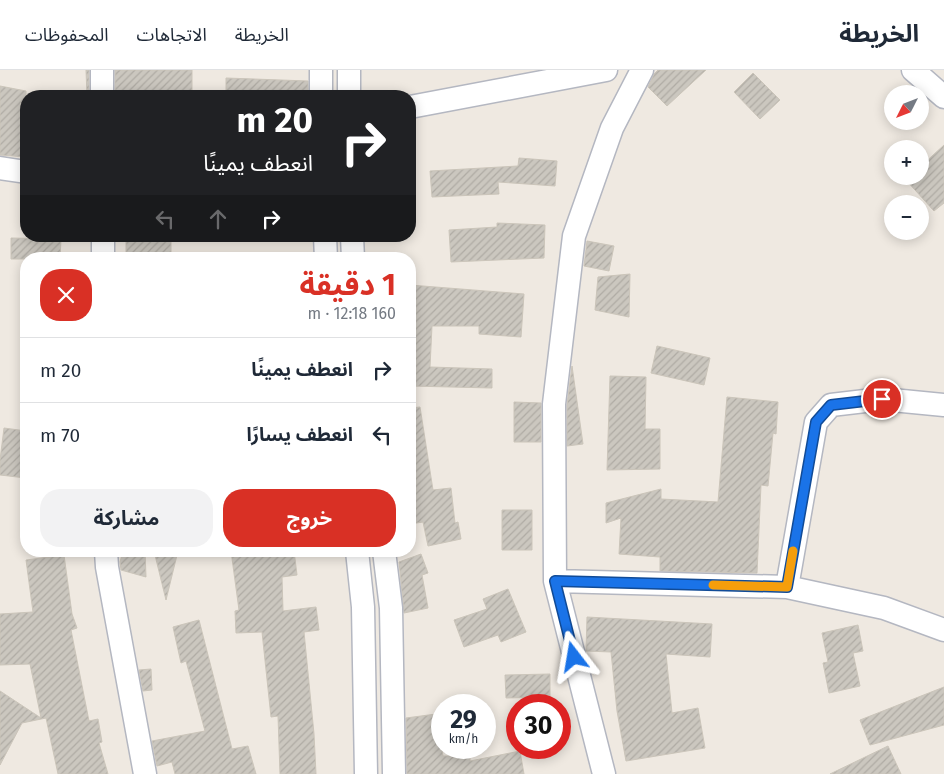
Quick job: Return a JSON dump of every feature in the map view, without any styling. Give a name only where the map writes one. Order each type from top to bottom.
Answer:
[{"type":"street","points":[[102,70],[102,90]]},
{"type":"street","points":[[321,70],[322,90]]},
{"type":"street","points":[[349,70],[349,90]]},
{"type":"street","points":[[416,106],[606,70]]},
{"type":"street","points":[[604,774],[555,581],[554,404],[574,236],[612,128],[642,70]]},
{"type":"street","points":[[913,70],[944,97]]},
{"type":"street","points":[[0,168],[20,171]]},
{"type":"street","points":[[787,587],[816,422],[831,405],[882,399],[944,405]]},
{"type":"street","points":[[106,557],[145,774]]},
{"type":"street","points":[[358,557],[363,607],[366,774]]},
{"type":"street","points":[[385,557],[391,608],[394,774]]},
{"type":"street","points":[[555,581],[787,587],[884,608],[944,630]]},
{"type":"building","points":[[86,70],[89,70],[89,90],[87,90]]},
{"type":"building","points":[[115,70],[192,70],[192,90],[115,90]]},
{"type":"building","points":[[658,70],[706,70],[667,106],[648,87]]},
{"type":"building","points":[[753,73],[780,100],[760,119],[734,92]]},
{"type":"building","points":[[226,78],[308,81],[308,90],[226,90]]},
{"type":"building","points":[[0,86],[21,90],[20,157],[0,155]]},
{"type":"building","points":[[944,145],[944,203],[934,211],[929,205],[929,195],[920,195],[911,185],[929,185],[929,159]]},
{"type":"building","points":[[519,158],[557,161],[555,186],[498,182],[499,194],[432,197],[430,171],[518,166]]},
{"type":"building","points":[[497,223],[545,225],[544,258],[451,262],[449,230],[497,227]]},
{"type":"building","points":[[11,238],[20,238],[20,242],[61,242],[60,252],[20,252],[20,259],[11,259]]},
{"type":"building","points":[[587,241],[614,246],[609,271],[584,266]]},
{"type":"building","points":[[126,242],[171,242],[171,252],[126,252]]},
{"type":"building","points":[[630,274],[629,317],[595,310],[598,277]]},
{"type":"building","points":[[416,285],[524,294],[521,337],[479,334],[479,326],[432,326],[430,367],[492,369],[492,388],[416,386]]},
{"type":"building","points":[[657,346],[710,358],[704,385],[651,373]]},
{"type":"building","points":[[572,366],[583,444],[567,446],[567,405]]},
{"type":"building","points":[[610,376],[646,377],[645,429],[660,429],[660,469],[607,470]]},
{"type":"building","points":[[727,397],[778,402],[776,434],[773,433],[768,486],[761,485],[757,573],[660,571],[660,557],[619,554],[621,518],[606,523],[606,503],[661,489],[661,499],[718,502]]},
{"type":"building","points":[[514,402],[541,403],[541,442],[514,442]]},
{"type":"building","points":[[416,407],[420,407],[433,490],[451,488],[455,523],[458,522],[461,539],[428,546],[423,522],[416,523]]},
{"type":"building","points":[[4,428],[20,430],[20,477],[0,475]]},
{"type":"building","points":[[502,510],[532,510],[532,550],[502,550]]},
{"type":"building","points":[[421,554],[428,573],[422,575],[428,608],[404,613],[399,562]]},
{"type":"building","points":[[64,557],[72,614],[77,628],[71,630],[89,721],[98,719],[102,742],[99,743],[108,774],[58,774],[46,718],[22,723],[0,765],[0,691],[41,718],[30,664],[0,665],[0,614],[33,612],[26,560]]},
{"type":"building","points":[[121,557],[145,557],[146,577],[121,570]]},
{"type":"building","points":[[155,557],[177,557],[166,600]]},
{"type":"building","points":[[232,557],[295,557],[297,575],[282,577],[283,611],[316,607],[319,630],[304,632],[316,774],[280,774],[278,716],[271,717],[262,632],[236,633],[235,611],[239,610]]},
{"type":"building","points":[[508,589],[526,632],[501,642],[498,635],[464,647],[454,620],[487,609],[483,599]]},
{"type":"building","points":[[587,617],[712,624],[710,657],[666,654],[672,713],[698,708],[705,748],[626,761],[617,711],[611,652],[586,651]]},
{"type":"building","points":[[199,620],[232,749],[248,746],[256,774],[175,774],[172,762],[157,766],[152,741],[205,731],[186,661],[181,663],[173,627]]},
{"type":"building","points":[[858,625],[863,651],[853,653],[860,686],[829,693],[823,663],[828,662],[822,633]]},
{"type":"building","points":[[151,669],[152,690],[143,691],[139,670]]},
{"type":"building","points":[[550,674],[550,694],[506,694],[506,698],[505,675]]},
{"type":"building","points":[[944,687],[944,725],[870,745],[860,720]]},
{"type":"building","points":[[431,715],[431,759],[470,759],[470,761],[496,759],[496,756],[506,754],[506,759],[521,759],[524,774],[407,774],[406,718]]},
{"type":"building","points":[[888,746],[901,774],[830,774]]},
{"type":"slow traffic","points":[[713,585],[787,587],[793,551]]},
{"type":"route","points":[[574,657],[555,581],[787,587],[816,422],[831,405],[882,399]]}]
